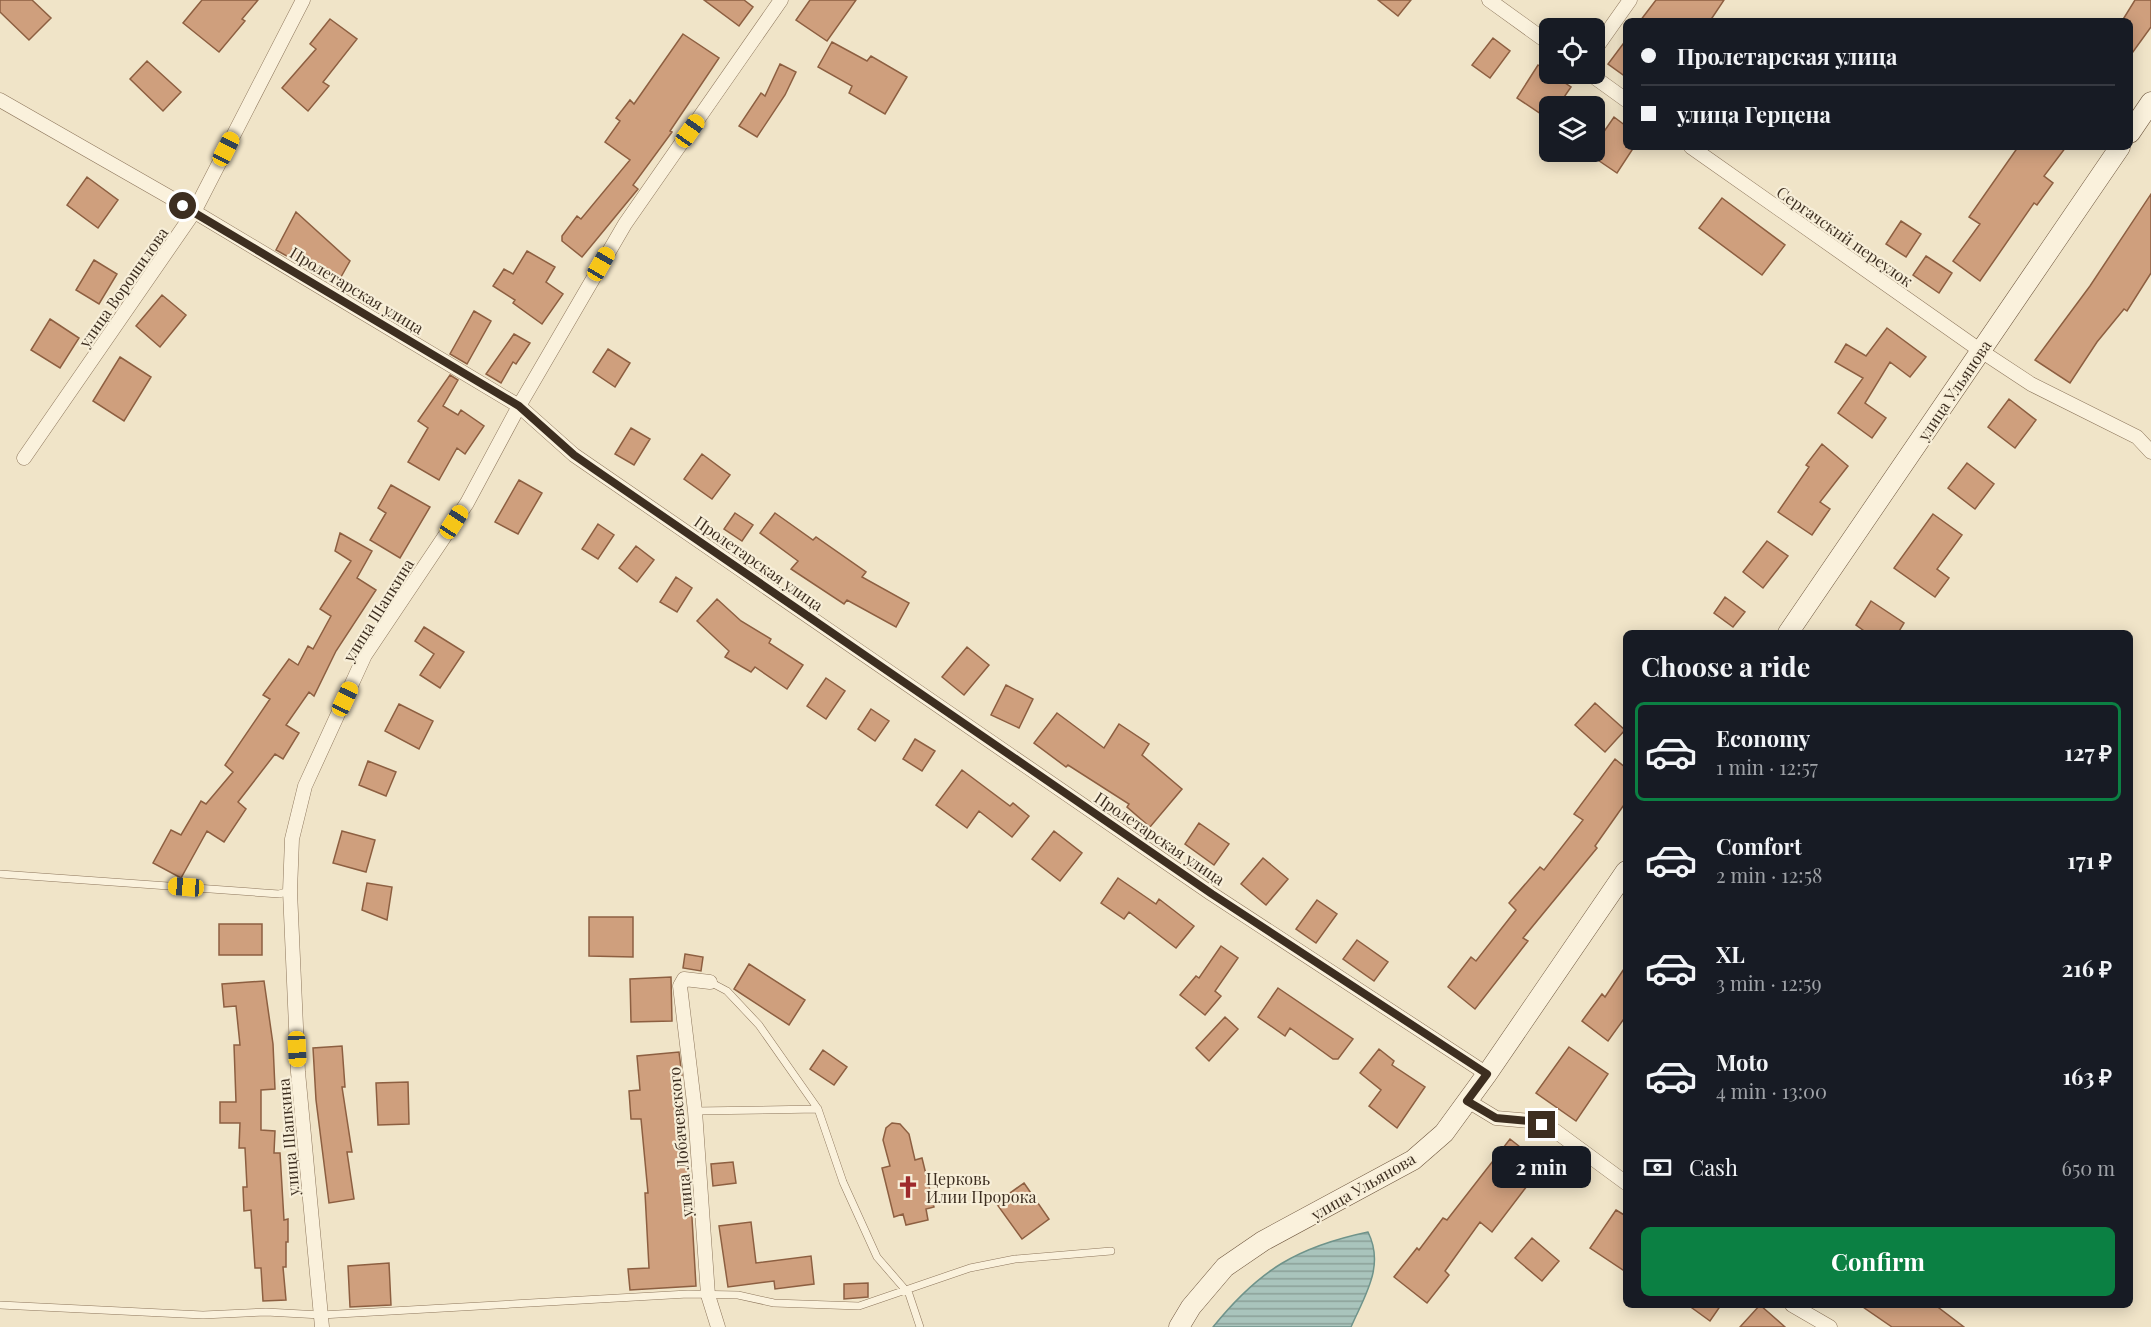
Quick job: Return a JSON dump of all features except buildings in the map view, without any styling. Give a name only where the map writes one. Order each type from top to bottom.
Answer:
[{"type":"main road","points":[[2133,129],[2151,102]]},
{"type":"main road","name":"улица Ульянова","points":[[1790,630],[2118,150]]},
{"type":"main road","name":"улица Ульянова","points":[[1179,1327],[1191,1306],[1225,1267],[1263,1241],[1413,1160],[1444,1132],[1487,1074],[1623,875]]},
{"type":"street","name":"улица Ворошилова","points":[[24,458],[194,212],[303,0]]},
{"type":"street","name":"улица Шапкина","points":[[321,1321],[298,1072],[290,891],[292,839],[305,786],[365,655],[467,503],[519,406],[625,224],[781,0]]},
{"type":"street","points":[[1489,0],[1539,36]]},
{"type":"street","points":[[1605,35],[1630,0]]},
{"type":"street","points":[[1604,84],[1623,98]]},
{"type":"street","name":"Пролетарская улица","points":[[0,100],[194,212],[519,406],[574,455],[1212,894],[1487,1074]]},
{"type":"street","name":"Сергачский переулок","points":[[1695,150],[2031,384],[2144,439]]},
{"type":"street","points":[[2144,439],[2151,452]]},
{"type":"street","name":"улица Лобачевского","points":[[710,981],[684,979],[680,986],[695,1111],[708,1295],[718,1327]]},
{"type":"street","points":[[1467,1101],[1496,1118],[1530,1121],[1554,1130],[1623,1181]]},
{"type":"street","points":[[1797,1308],[1830,1327]]},
{"type":"lane","points":[[0,874],[279,894],[290,891]]},
{"type":"lane","points":[[710,981],[727,991],[759,1025],[818,1109],[843,1182],[877,1257],[909,1294],[920,1327]]},
{"type":"lane","points":[[695,1111],[818,1109]]},
{"type":"lane","points":[[0,1305],[204,1315],[266,1312],[321,1321],[597,1299],[708,1295],[738,1295],[774,1303],[859,1306],[904,1288],[970,1268],[1016,1259],[1111,1251]]},
{"type":"water","points":[[1368,1232],[1373,1245],[1374,1269],[1367,1292],[1351,1327],[1213,1327],[1247,1290],[1281,1264],[1320,1245]]},
{"type":"place","name":"Церковь Илии Пророка","points":[[908,1187]]},
{"type":"route","points":[[183,206],[519,406],[574,455],[594,469],[1212,894],[1487,1074],[1467,1101],[1496,1118],[1530,1121],[1542,1125]]}]
